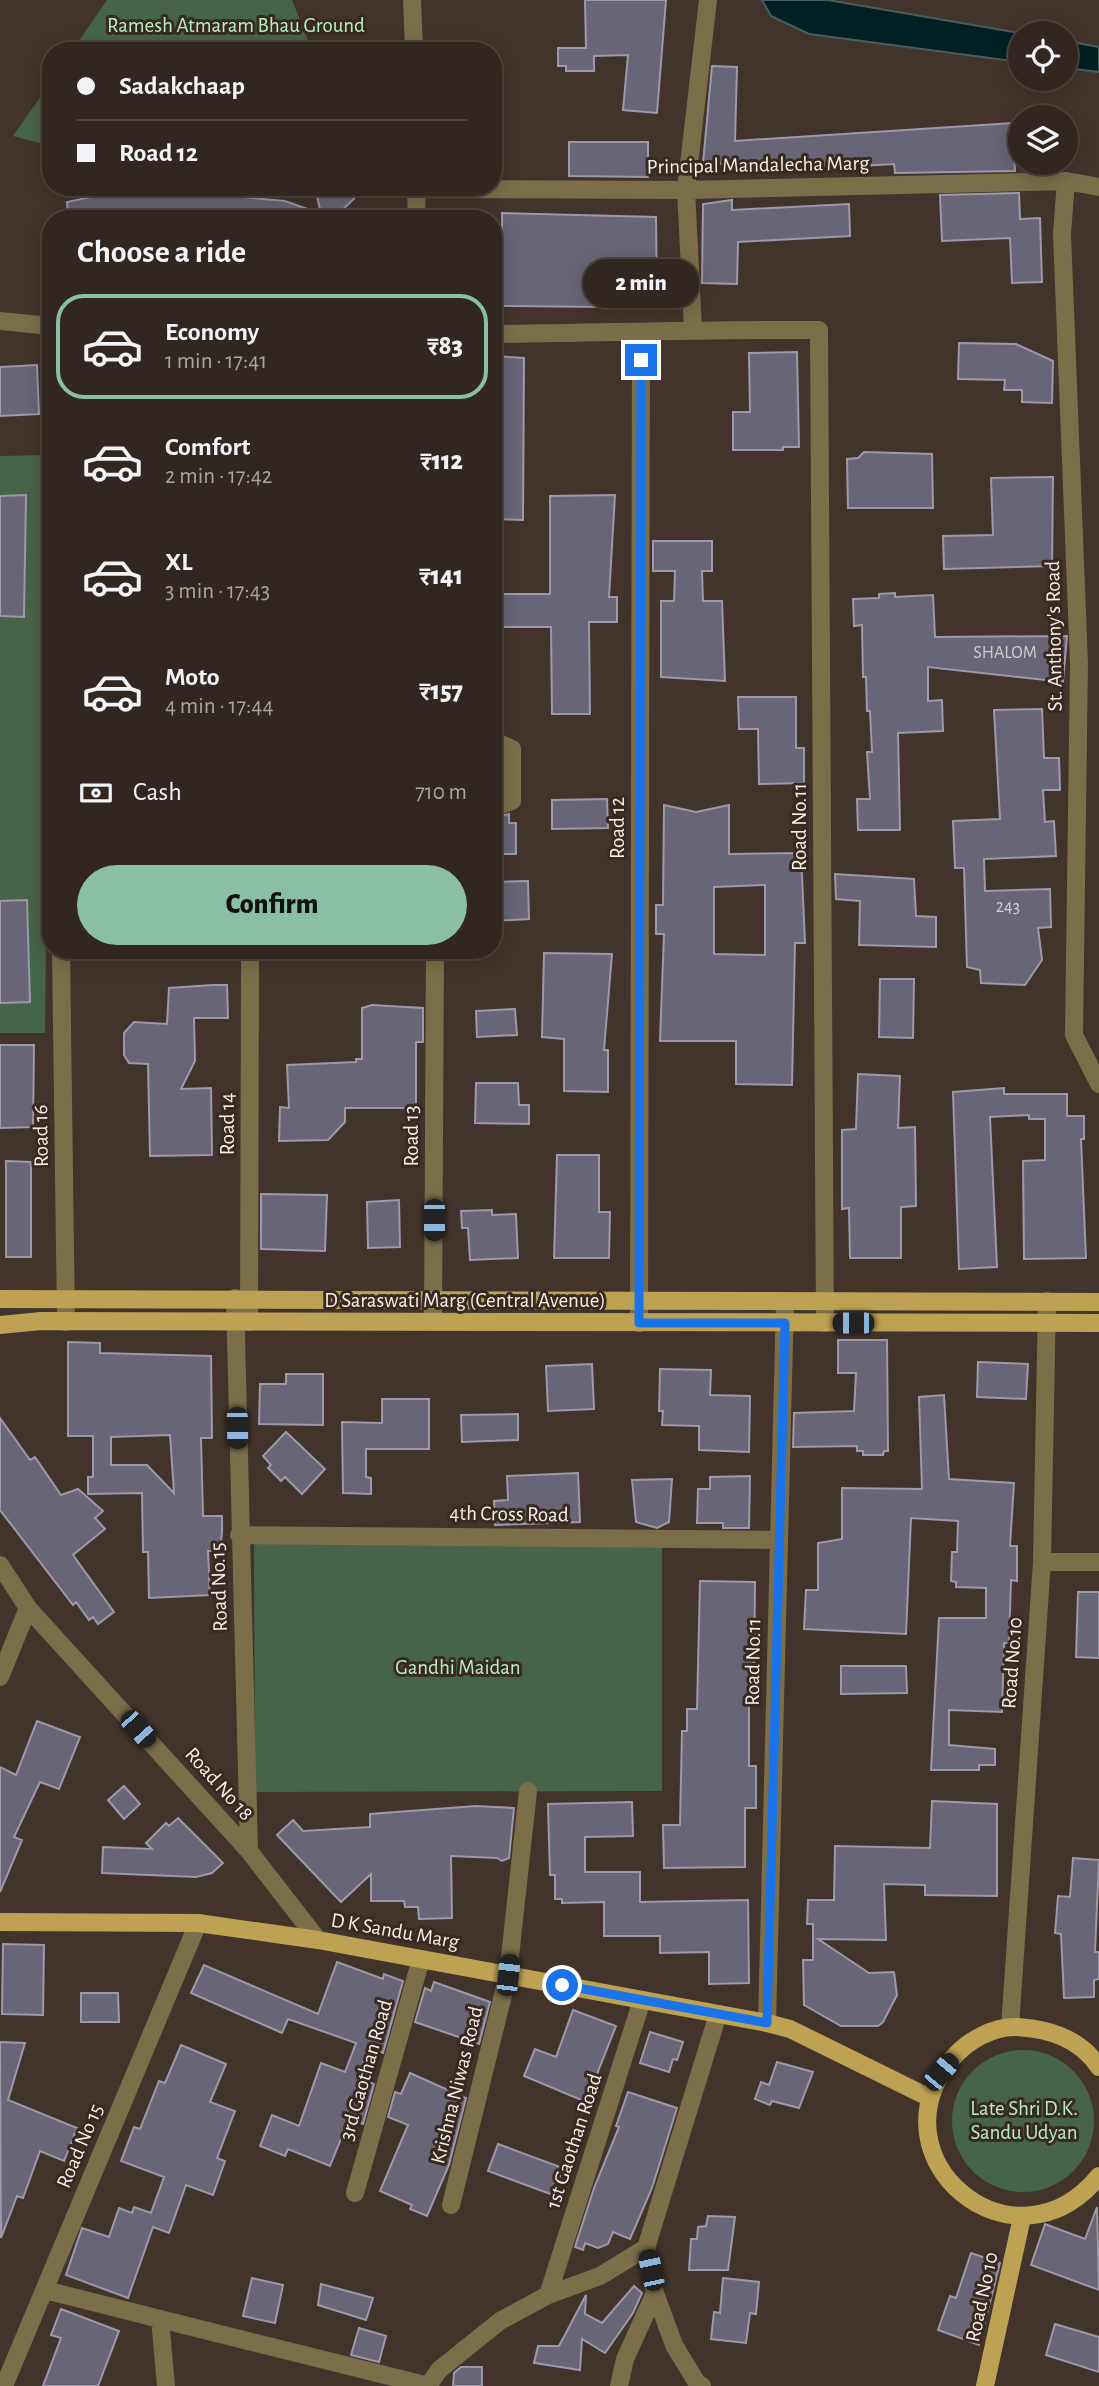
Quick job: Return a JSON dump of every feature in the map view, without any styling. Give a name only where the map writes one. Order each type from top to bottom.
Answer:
[{"type":"main road","name":"D Saraswati Marg (Central Avenue)","points":[[0,1299],[1099,1301]]},
{"type":"main road","name":"D Saraswati Marg (Central Avenue)","points":[[0,1325],[66,1322],[1099,1323]]},
{"type":"main road","name":"D K Sandu Marg","points":[[0,1922],[198,1923],[318,1940],[767,2023],[790,2029],[930,2098]]},
{"type":"main road","points":[[1099,2067],[1073,2041],[1043,2028],[1010,2027],[983,2034],[959,2050],[941,2072],[930,2098],[927,2126],[933,2155],[947,2180],[968,2200],[985,2209],[1022,2217],[1046,2214],[1067,2206],[1086,2192],[1099,2176]]},
{"type":"main road","name":"Road No 10","points":[[985,2386],[1022,2217]]},
{"type":"street","points":[[412,0],[414,42]]},
{"type":"street","points":[[502,334],[641,333],[692,328],[686,190],[708,0]]},
{"type":"street","name":"Principal Mandalecha Marg","points":[[502,189],[686,190],[1066,181],[1099,187]]},
{"type":"street","name":"St. Anthony's Road","points":[[1066,181],[1062,234],[1079,663],[1074,1035],[1099,1084]]},
{"type":"street","points":[[0,321],[42,325]]},
{"type":"street","name":"Road No.11","points":[[692,328],[819,330],[825,1323]]},
{"type":"street","name":"Road 12","points":[[639,1323],[641,333]]},
{"type":"street","points":[[502,744],[512,749],[512,796],[510,803],[502,805]]},
{"type":"street","name":"Road 16","points":[[61,959],[66,1322]]},
{"type":"street","name":"Road 14","points":[[242,1322],[250,959]]},
{"type":"street","name":"Road 13","points":[[433,1322],[435,959]]},
{"type":"street","name":"Road No.11","points":[[767,2023],[785,1301]]},
{"type":"street","name":"Road No.10","points":[[1010,2027],[1042,1562],[1047,1301]]},
{"type":"street","name":"Road No.15","points":[[242,1322],[239,1535],[248,1851]]},
{"type":"street","name":"4th Cross Road","points":[[239,1535],[779,1540]]},
{"type":"street","points":[[1042,1562],[1099,1563]]},
{"type":"street","name":"Road No 18","points":[[0,1565],[28,1608],[248,1851],[318,1940]]},
{"type":"street","points":[[0,1677],[28,1608]]},
{"type":"street","name":"Krishna Niwas Road","points":[[451,2205],[508,1975],[528,1791]]},
{"type":"street","name":"Road No 15","points":[[4,2386],[198,1923]]},
{"type":"street","name":"3rd Gaothan Road","points":[[355,2193],[421,1959]]},
{"type":"street","name":"1st Gaothan Road","points":[[548,2295],[642,2000]]},
{"type":"street","points":[[702,2386],[697,2383],[674,2345],[655,2293],[646,2248],[718,2014]]},
{"type":"street","points":[[45,2290],[428,2386],[439,2370],[491,2328],[548,2295],[600,2276],[646,2248]]},
{"type":"street","points":[[619,2386],[625,2358],[655,2293]]},
{"type":"street","points":[[160,2319],[166,2386]]},
{"type":"green space","name":"Ramesh Atmaram Bhau Ground","points":[[107,0],[292,0],[309,42],[78,42]]},
{"type":"green space","points":[[42,95],[42,144],[13,136]]},
{"type":"green space","points":[[42,455],[42,959],[46,959],[45,1033],[0,1033],[0,456]]},
{"type":"green space","name":"Gandhi Maidan","points":[[254,1543],[662,1543],[662,1791],[255,1792]]},
{"type":"green space","name":"Late Shri D.K. Sandu Udyan","points":[[1023,2050],[1050,2055],[1073,2071],[1089,2094],[1094,2121],[1089,2148],[1073,2171],[1050,2187],[1023,2192],[996,2187],[973,2171],[957,2148],[952,2121],[957,2094],[973,2071],[996,2055]]},
{"type":"water","points":[[762,0],[828,0],[1008,31],[1008,60],[809,34],[771,16]]},
{"type":"water","points":[[1078,43],[1099,47],[1099,72],[1078,69]]},
{"type":"building","points":[[585,0],[666,0],[657,113],[623,110],[628,55],[594,56],[594,71],[566,71],[566,66],[558,66],[558,48],[586,48]]},
{"type":"building","points":[[712,66],[737,67],[735,141],[1008,123],[1008,171],[895,173],[894,164],[825,168],[703,163]]},
{"type":"building","points":[[569,142],[648,142],[648,177],[569,176]]},
{"type":"building","points":[[1019,193],[1020,219],[1040,218],[1042,282],[1012,283],[1010,238],[942,241],[940,195]]},
{"type":"building","points":[[96,196],[231,196],[285,201],[310,210],[67,210],[67,202]]},
{"type":"building","points":[[317,196],[357,196],[342,210],[320,210]]},
{"type":"building","points":[[732,200],[732,210],[849,204],[850,236],[738,242],[737,284],[702,283],[703,204]]},
{"type":"building","points":[[502,213],[656,217],[657,302],[603,303],[603,307],[502,306]]},
{"type":"building","points":[[959,343],[1016,344],[1053,361],[1052,403],[1022,402],[1022,390],[1004,390],[1005,380],[958,379]]},
{"type":"building","points":[[797,352],[799,447],[783,447],[783,450],[733,450],[733,412],[750,412],[749,353]]},
{"type":"building","points":[[502,357],[524,358],[523,520],[502,519]]},
{"type":"building","points":[[37,365],[39,414],[0,416],[0,367]]},
{"type":"building","points":[[864,452],[932,454],[933,508],[848,508],[847,459],[858,458]]},
{"type":"building","points":[[1053,477],[1052,566],[944,569],[943,536],[993,535],[991,478]]},
{"type":"building","points":[[26,495],[24,617],[0,616],[0,496]]},
{"type":"building","points":[[615,495],[609,597],[617,597],[617,622],[589,622],[590,714],[552,714],[551,627],[502,627],[502,594],[550,594],[550,496]]},
{"type":"building","points":[[653,541],[712,541],[712,571],[702,571],[703,601],[722,601],[725,681],[661,677],[661,601],[674,601],[675,571],[653,571]]},
{"type":"building","points":[[895,593],[895,597],[933,595],[935,637],[1067,636],[1063,682],[928,667],[928,701],[942,700],[943,731],[898,733],[900,830],[858,830],[857,799],[870,799],[867,752],[872,752],[866,677],[863,677],[862,625],[854,626],[853,599],[879,598],[879,594]]},
{"type":"building","points":[[738,697],[796,697],[796,748],[804,748],[804,783],[759,784],[758,729],[739,729]]},
{"type":"building","points":[[1042,709],[1044,758],[1059,758],[1060,790],[1043,790],[1045,822],[1054,821],[1056,856],[984,859],[985,891],[1050,889],[1051,927],[1038,928],[1042,960],[1025,985],[981,983],[980,970],[967,967],[964,868],[955,868],[953,821],[1000,819],[994,710]]},
{"type":"building","points":[[607,799],[608,828],[552,829],[552,800]]},
{"type":"building","points":[[664,805],[696,812],[729,805],[729,854],[801,853],[805,943],[795,943],[792,1085],[736,1084],[736,1041],[660,1041],[664,934],[656,934],[656,905],[663,905]],"holes":[[[765,885],[765,955],[714,954],[714,887]]]},
{"type":"building","points":[[509,814],[509,823],[516,823],[516,854],[502,854],[502,816]]},
{"type":"building","points":[[835,874],[914,879],[916,916],[936,917],[936,947],[859,945],[860,901],[836,899]]},
{"type":"building","points":[[528,881],[529,919],[502,921],[502,882]]},
{"type":"building","points":[[27,900],[30,1002],[0,1003],[0,901]]},
{"type":"building","points":[[544,953],[612,954],[604,1050],[608,1050],[608,1092],[564,1091],[564,1039],[542,1037]]},
{"type":"building","points":[[880,979],[914,979],[913,1038],[879,1037]]},
{"type":"building","points":[[227,985],[228,1018],[194,1018],[195,1061],[181,1089],[211,1088],[212,1155],[150,1156],[148,1064],[129,1063],[124,1055],[124,1033],[134,1022],[167,1024],[169,988]]},
{"type":"building","points":[[372,1005],[423,1008],[423,1042],[416,1042],[416,1108],[345,1108],[345,1122],[328,1140],[279,1141],[280,1107],[289,1108],[287,1065],[356,1062],[356,1059],[362,1059],[362,1008]]},
{"type":"building","points":[[515,1009],[517,1035],[477,1037],[476,1011]]},
{"type":"building","points":[[0,1045],[34,1045],[33,1127],[0,1128]]},
{"type":"building","points":[[858,1074],[900,1076],[898,1128],[915,1127],[916,1206],[901,1207],[901,1258],[850,1258],[849,1208],[842,1209],[842,1130],[856,1129]]},
{"type":"building","points":[[476,1083],[518,1083],[519,1105],[529,1105],[529,1124],[475,1123]]},
{"type":"building","points":[[1004,1088],[1004,1094],[1067,1094],[1067,1116],[1084,1116],[1084,1139],[1081,1139],[1086,1258],[1024,1259],[1023,1161],[1045,1160],[1045,1119],[1029,1119],[1029,1115],[990,1117],[997,1267],[959,1269],[953,1092]]},
{"type":"building","points":[[557,1155],[599,1155],[599,1212],[610,1212],[609,1258],[554,1258]]},
{"type":"building","points":[[6,1161],[31,1162],[31,1257],[6,1257]]},
{"type":"building","points":[[261,1194],[327,1195],[325,1251],[261,1249]]},
{"type":"building","points":[[399,1200],[400,1247],[368,1248],[367,1202]]},
{"type":"building","points":[[492,1210],[492,1215],[516,1214],[518,1258],[470,1260],[468,1228],[462,1228],[461,1211]]},
{"type":"building","points":[[838,1340],[887,1340],[888,1451],[884,1451],[883,1455],[863,1455],[863,1451],[857,1451],[857,1446],[793,1447],[794,1413],[854,1411],[856,1373],[838,1373]]},
{"type":"building","points":[[68,1342],[100,1343],[100,1353],[211,1356],[212,1438],[201,1438],[203,1516],[222,1516],[222,1532],[220,1551],[208,1551],[210,1595],[149,1598],[148,1552],[143,1552],[142,1493],[88,1494],[88,1477],[93,1477],[93,1436],[68,1436]],"holes":[[[170,1435],[174,1493],[147,1465],[111,1465],[111,1437]]]},
{"type":"building","points":[[978,1362],[1028,1364],[1026,1399],[977,1397]]},
{"type":"building","points":[[592,1364],[594,1409],[548,1411],[546,1366]]},
{"type":"building","points":[[660,1369],[711,1370],[710,1395],[750,1396],[749,1452],[699,1450],[699,1426],[662,1425],[663,1411],[659,1411]]},
{"type":"building","points":[[286,1374],[323,1374],[323,1425],[259,1424],[260,1384],[286,1384]]},
{"type":"building","points":[[944,1395],[949,1479],[1014,1483],[1010,1546],[1017,1546],[1017,1581],[1011,1580],[1009,1643],[1004,1643],[1002,1712],[949,1710],[949,1745],[995,1749],[995,1765],[979,1765],[979,1770],[931,1770],[939,1618],[986,1618],[986,1588],[956,1587],[956,1582],[951,1581],[952,1552],[957,1552],[958,1521],[911,1518],[906,1634],[804,1629],[806,1590],[818,1590],[818,1543],[842,1539],[842,1488],[922,1489],[919,1397]]},
{"type":"building","points":[[382,1399],[429,1399],[429,1449],[366,1449],[366,1477],[371,1478],[371,1494],[343,1493],[342,1422],[382,1423]]},
{"type":"building","points":[[518,1414],[518,1440],[462,1442],[461,1415]]},
{"type":"building","points":[[0,1418],[30,1460],[35,1457],[61,1495],[78,1489],[103,1511],[95,1518],[105,1529],[73,1555],[114,1612],[98,1624],[93,1617],[89,1620],[76,1602],[73,1605],[0,1510]]},
{"type":"building","points":[[286,1432],[325,1469],[302,1494],[285,1477],[281,1481],[268,1468],[271,1465],[263,1456]]},
{"type":"building","points":[[578,1473],[580,1522],[495,1525],[494,1501],[508,1500],[507,1476]]},
{"type":"building","points":[[750,1476],[749,1528],[723,1528],[723,1523],[697,1523],[698,1489],[710,1489],[710,1477]]},
{"type":"building","points":[[672,1479],[669,1522],[657,1528],[636,1522],[632,1480]]},
{"type":"building","points":[[700,1581],[755,1582],[754,1686],[749,1686],[749,1766],[756,1766],[756,1808],[745,1808],[745,1867],[664,1868],[663,1825],[680,1825],[682,1731],[687,1731],[687,1709],[697,1709]]},
{"type":"building","points":[[1078,1592],[1099,1592],[1099,1658],[1076,1657]]},
{"type":"building","points":[[841,1666],[906,1666],[907,1693],[841,1694]]},
{"type":"building","points":[[37,1721],[80,1737],[59,1789],[40,1782],[14,1837],[22,1840],[0,1892],[0,1767],[16,1775]]},
{"type":"building","points":[[124,1786],[140,1804],[124,1819],[108,1800]]},
{"type":"building","points":[[932,1801],[997,1804],[997,1896],[925,1895],[925,1885],[884,1884],[886,1940],[818,1939],[869,1973],[894,1972],[897,1995],[883,2022],[878,2026],[841,2026],[804,2005],[803,1960],[813,1960],[813,1924],[807,1924],[808,1900],[834,1900],[835,1846],[930,1848]]},
{"type":"building","points":[[632,1802],[633,1836],[585,1837],[585,1872],[640,1872],[640,1902],[748,1900],[749,1983],[709,1984],[709,1952],[660,1953],[660,1936],[604,1936],[604,1902],[562,1903],[562,1899],[555,1899],[555,1875],[550,1875],[548,1804]]},
{"type":"building","points":[[476,1806],[514,1808],[509,1858],[502,1861],[497,1858],[451,1856],[452,1918],[419,1919],[418,1907],[405,1907],[404,1901],[371,1901],[371,1874],[341,1902],[277,1835],[293,1820],[303,1831],[370,1827],[370,1814]]},
{"type":"building","points":[[178,1818],[223,1863],[212,1873],[196,1877],[102,1873],[103,1847],[152,1849],[146,1843],[166,1823],[169,1826]]},
{"type":"building","points":[[1073,1858],[1099,1860],[1095,1952],[1099,1952],[1099,1979],[1094,1980],[1094,1997],[1064,1998],[1061,1934],[1055,1933],[1058,1896],[1070,1897]]},
{"type":"building","points":[[3,1944],[44,1945],[43,2015],[2,2014]]},
{"type":"building","points":[[337,1962],[383,1979],[384,1974],[403,1981],[383,2053],[368,2047],[358,2078],[374,2084],[363,2124],[349,2119],[330,2166],[288,2149],[285,2156],[260,2146],[272,2115],[299,2126],[321,2063],[345,2072],[356,2043],[288,2019],[282,2033],[191,1993],[204,1965],[318,2014]]},
{"type":"building","points":[[434,1982],[490,2002],[479,2044],[415,2022],[425,1988],[431,1991]]},
{"type":"building","points":[[81,1993],[118,1993],[119,2022],[81,2022]]},
{"type":"building","points":[[573,2010],[616,2026],[586,2102],[524,2076],[535,2049],[556,2057]]},
{"type":"building","points":[[650,2032],[683,2042],[677,2060],[673,2059],[669,2072],[640,2063]]},
{"type":"building","points":[[0,2042],[25,2043],[8,2100],[77,2128],[64,2161],[40,2151],[23,2198],[17,2196],[1,2238]]},
{"type":"building","points":[[181,2045],[226,2064],[210,2102],[235,2111],[217,2158],[225,2161],[213,2195],[186,2185],[169,2233],[153,2227],[128,2298],[66,2275],[82,2228],[109,2237],[119,2208],[132,2213],[134,2207],[151,2213],[164,2177],[121,2161],[134,2127],[140,2129],[159,2081],[165,2083]]},
{"type":"building","points":[[777,2062],[813,2072],[799,2108],[772,2101],[770,2105],[755,2099],[761,2082],[769,2085]]},
{"type":"building","points":[[410,2073],[466,2098],[449,2165],[427,2216],[410,2209],[412,2205],[380,2191],[408,2125],[388,2117],[395,2092],[401,2094]]},
{"type":"building","points":[[628,2092],[677,2108],[652,2188],[630,2239],[613,2232],[608,2244],[598,2248],[585,2243],[583,2250],[575,2247],[594,2188],[619,2127],[616,2126]]},
{"type":"building","points":[[498,2144],[563,2168],[553,2195],[488,2171]]},
{"type":"building","points":[[1097,2207],[1099,2290],[1031,2265],[1045,2224],[1085,2239]]},
{"type":"building","points":[[708,2216],[735,2217],[728,2270],[689,2270],[691,2239],[697,2239],[698,2227],[706,2226]]},
{"type":"building","points":[[971,2253],[1000,2263],[979,2345],[938,2330],[950,2296],[956,2298]]},
{"type":"building","points":[[252,2278],[283,2285],[275,2323],[243,2316]]},
{"type":"building","points":[[723,2278],[759,2282],[756,2314],[750,2313],[746,2343],[711,2339],[714,2312],[720,2313]]},
{"type":"building","points":[[321,2284],[373,2298],[366,2320],[318,2305]]},
{"type":"building","points":[[634,2286],[642,2293],[633,2313],[605,2353],[582,2339],[580,2370],[534,2363],[538,2346],[559,2346],[586,2295],[585,2314],[602,2323]]},
{"type":"building","points":[[61,2309],[119,2331],[98,2386],[43,2386],[61,2338],[51,2335]]},
{"type":"building","points":[[1055,2324],[1099,2337],[1099,2372],[1046,2355]]},
{"type":"building","points":[[359,2328],[386,2336],[379,2362],[351,2355]]},
{"type":"building","points":[[461,2367],[482,2367],[482,2386],[453,2386],[454,2373]]},
{"type":"route","points":[[562,1985],[767,2023],[785,1323],[639,1323],[641,360]]}]
